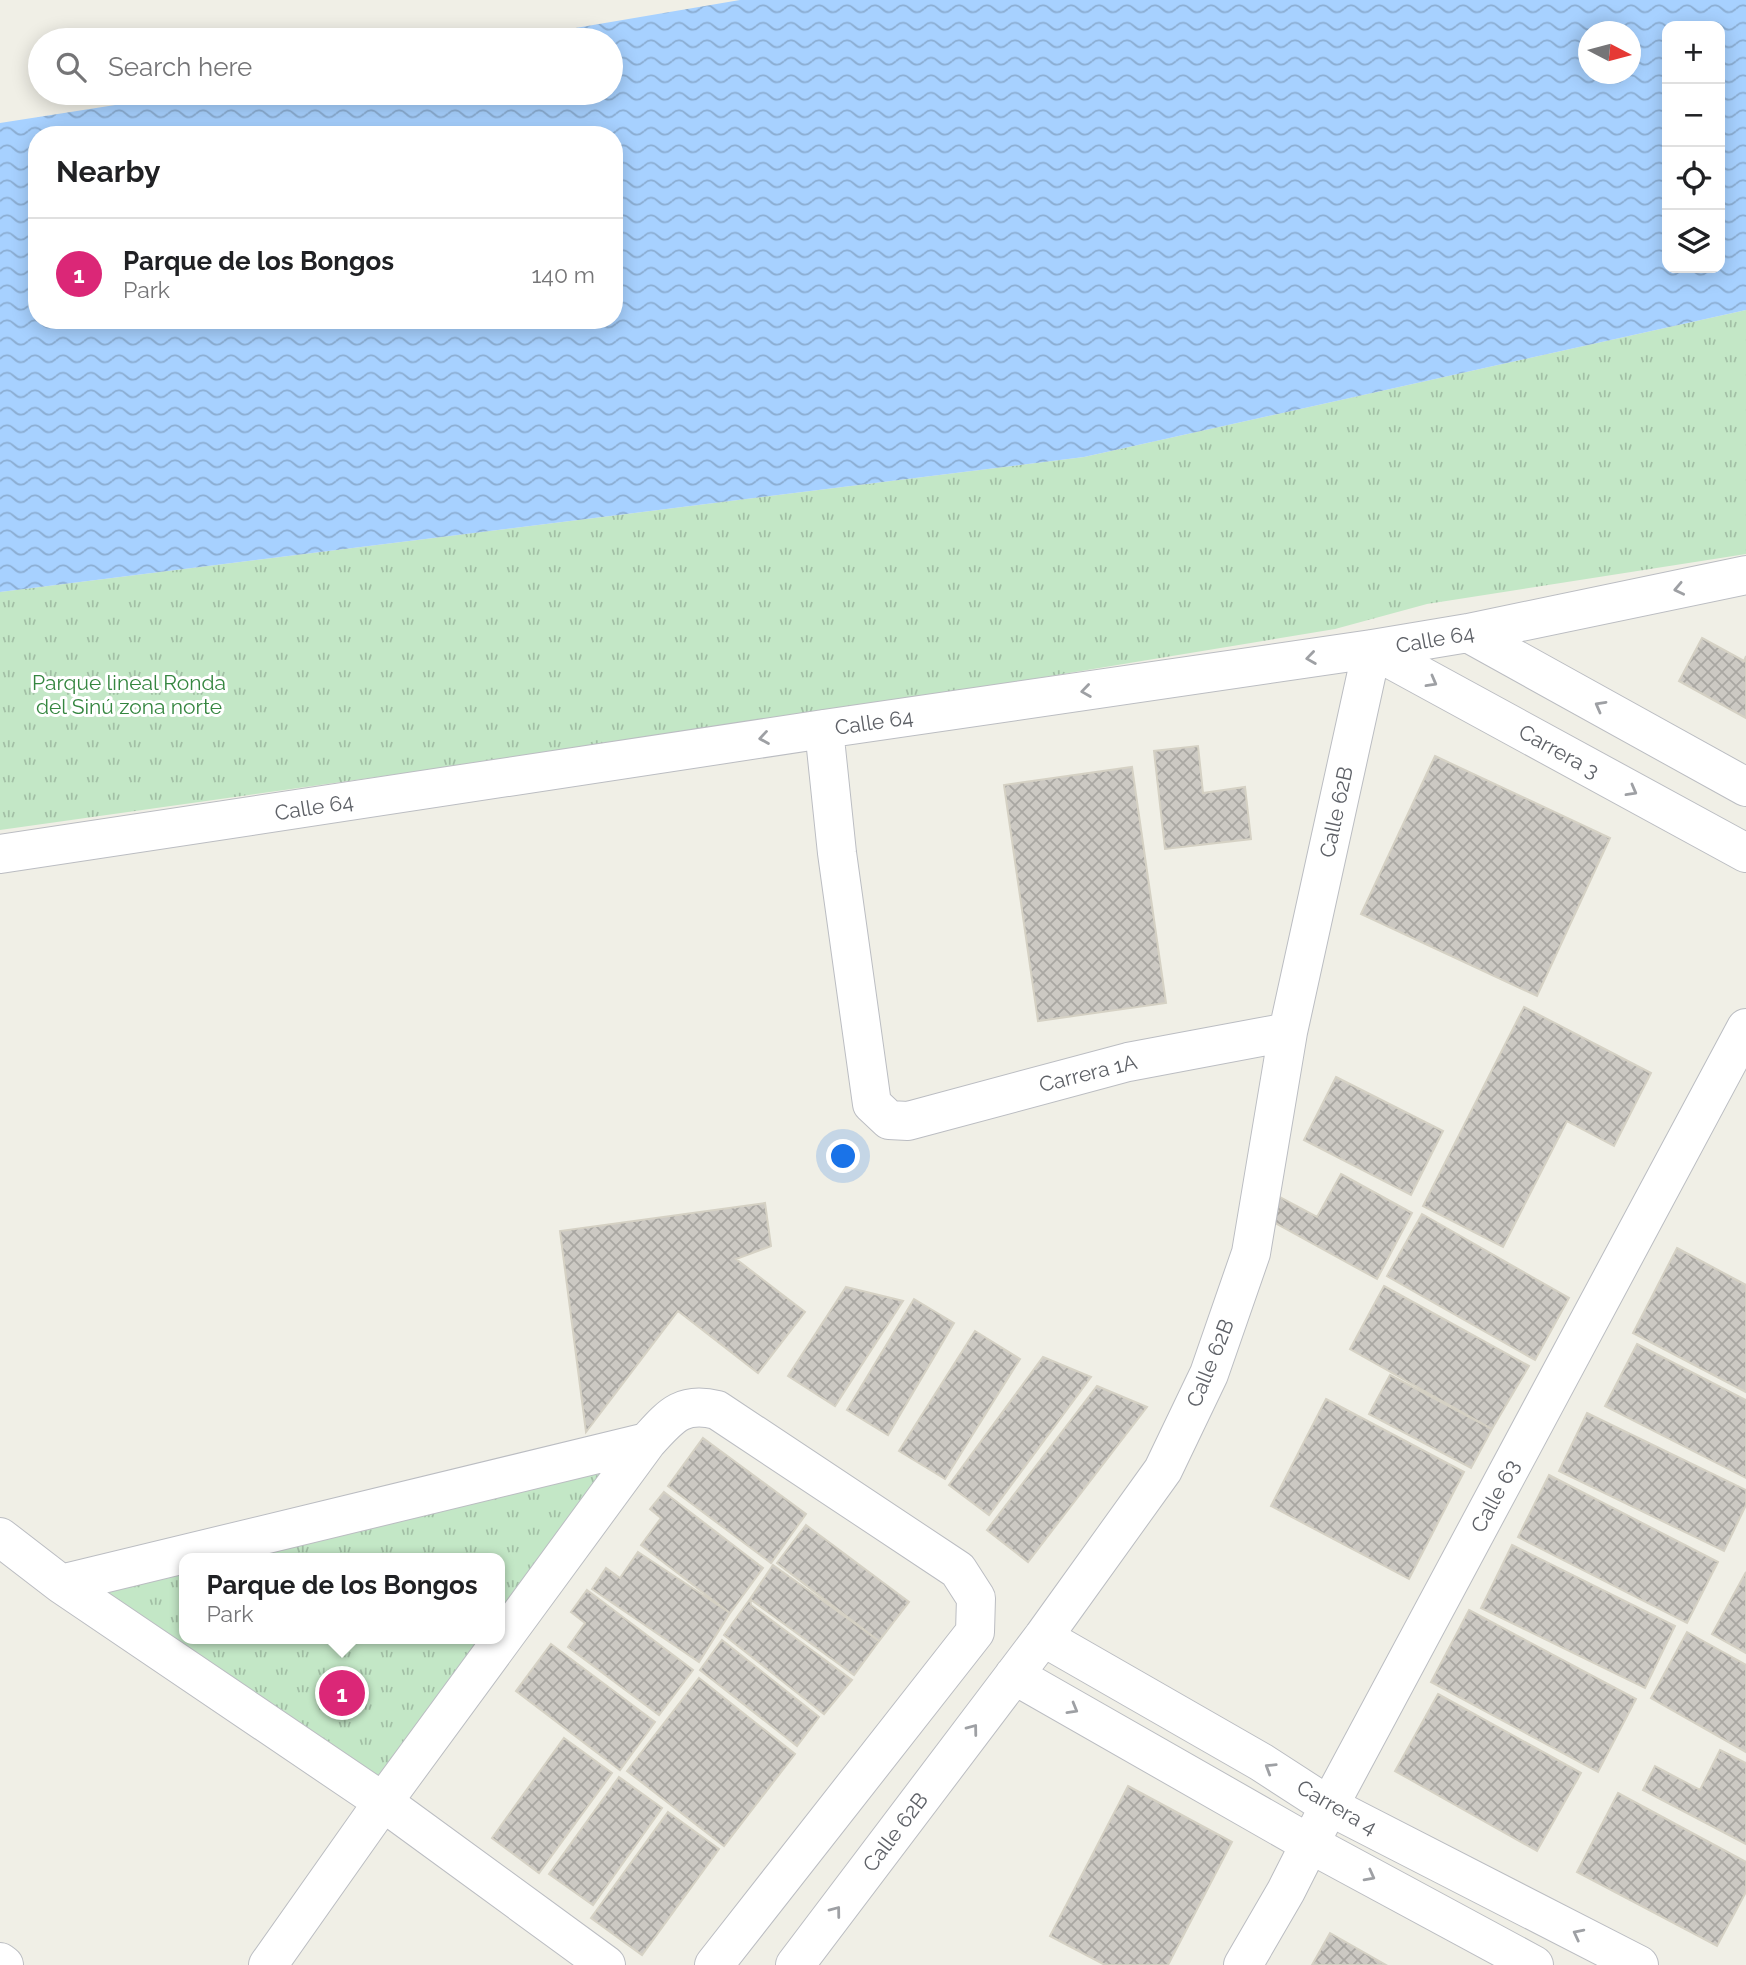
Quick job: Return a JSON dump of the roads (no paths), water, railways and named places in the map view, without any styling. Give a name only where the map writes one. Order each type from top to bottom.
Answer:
[{"type":"street","name":"Calle 64","points":[[0,854],[1468,634],[1746,575]]},
{"type":"street","points":[[1468,634],[1746,786]]},
{"type":"street","name":"Carrera 3","points":[[1372,649],[1746,853]]},
{"type":"street","name":"Calle 62B","points":[[795,1965],[1043,1637],[1163,1470],[1209,1374],[1251,1253],[1288,1032],[1372,649]]},
{"type":"street","name":"Carrera 1A","points":[[824,729],[837,853],[873,1104],[889,1120],[908,1121],[1128,1062],[1288,1032]]},
{"type":"street","name":"Calle 63","points":[[1243,1965],[1746,1028]]},
{"type":"street","points":[[505,1636],[647,1442],[672,1415],[698,1405],[717,1410],[958,1570],[976,1598],[975,1632],[714,1965]]},
{"type":"street","points":[[189,1553],[647,1442]]},
{"type":"street","points":[[0,1537],[61,1584],[383,1802],[606,1965]]},
{"type":"street","points":[[61,1584],[179,1555]]},
{"type":"street","name":"Carrera 4","points":[[1043,1637],[1262,1762],[1329,1806],[1639,1965]]},
{"type":"street","points":[[268,1965],[499,1644]]},
{"type":"street","points":[[1014,1675],[1310,1844],[1534,1965]]},
{"type":"street","points":[[0,1962],[4,1965]]},
{"type":"water","points":[[740,0],[1746,0],[1746,310],[1084,457],[0,592],[0,123],[115,105],[623,105],[623,28],[576,28]]},
{"type":"place","name":"Parque de los Bongos","points":[[342,1693]]},
{"type":"park label","name":"Parque lineal Ronda del Sinú zona norte","points":[[129,694]]}]
